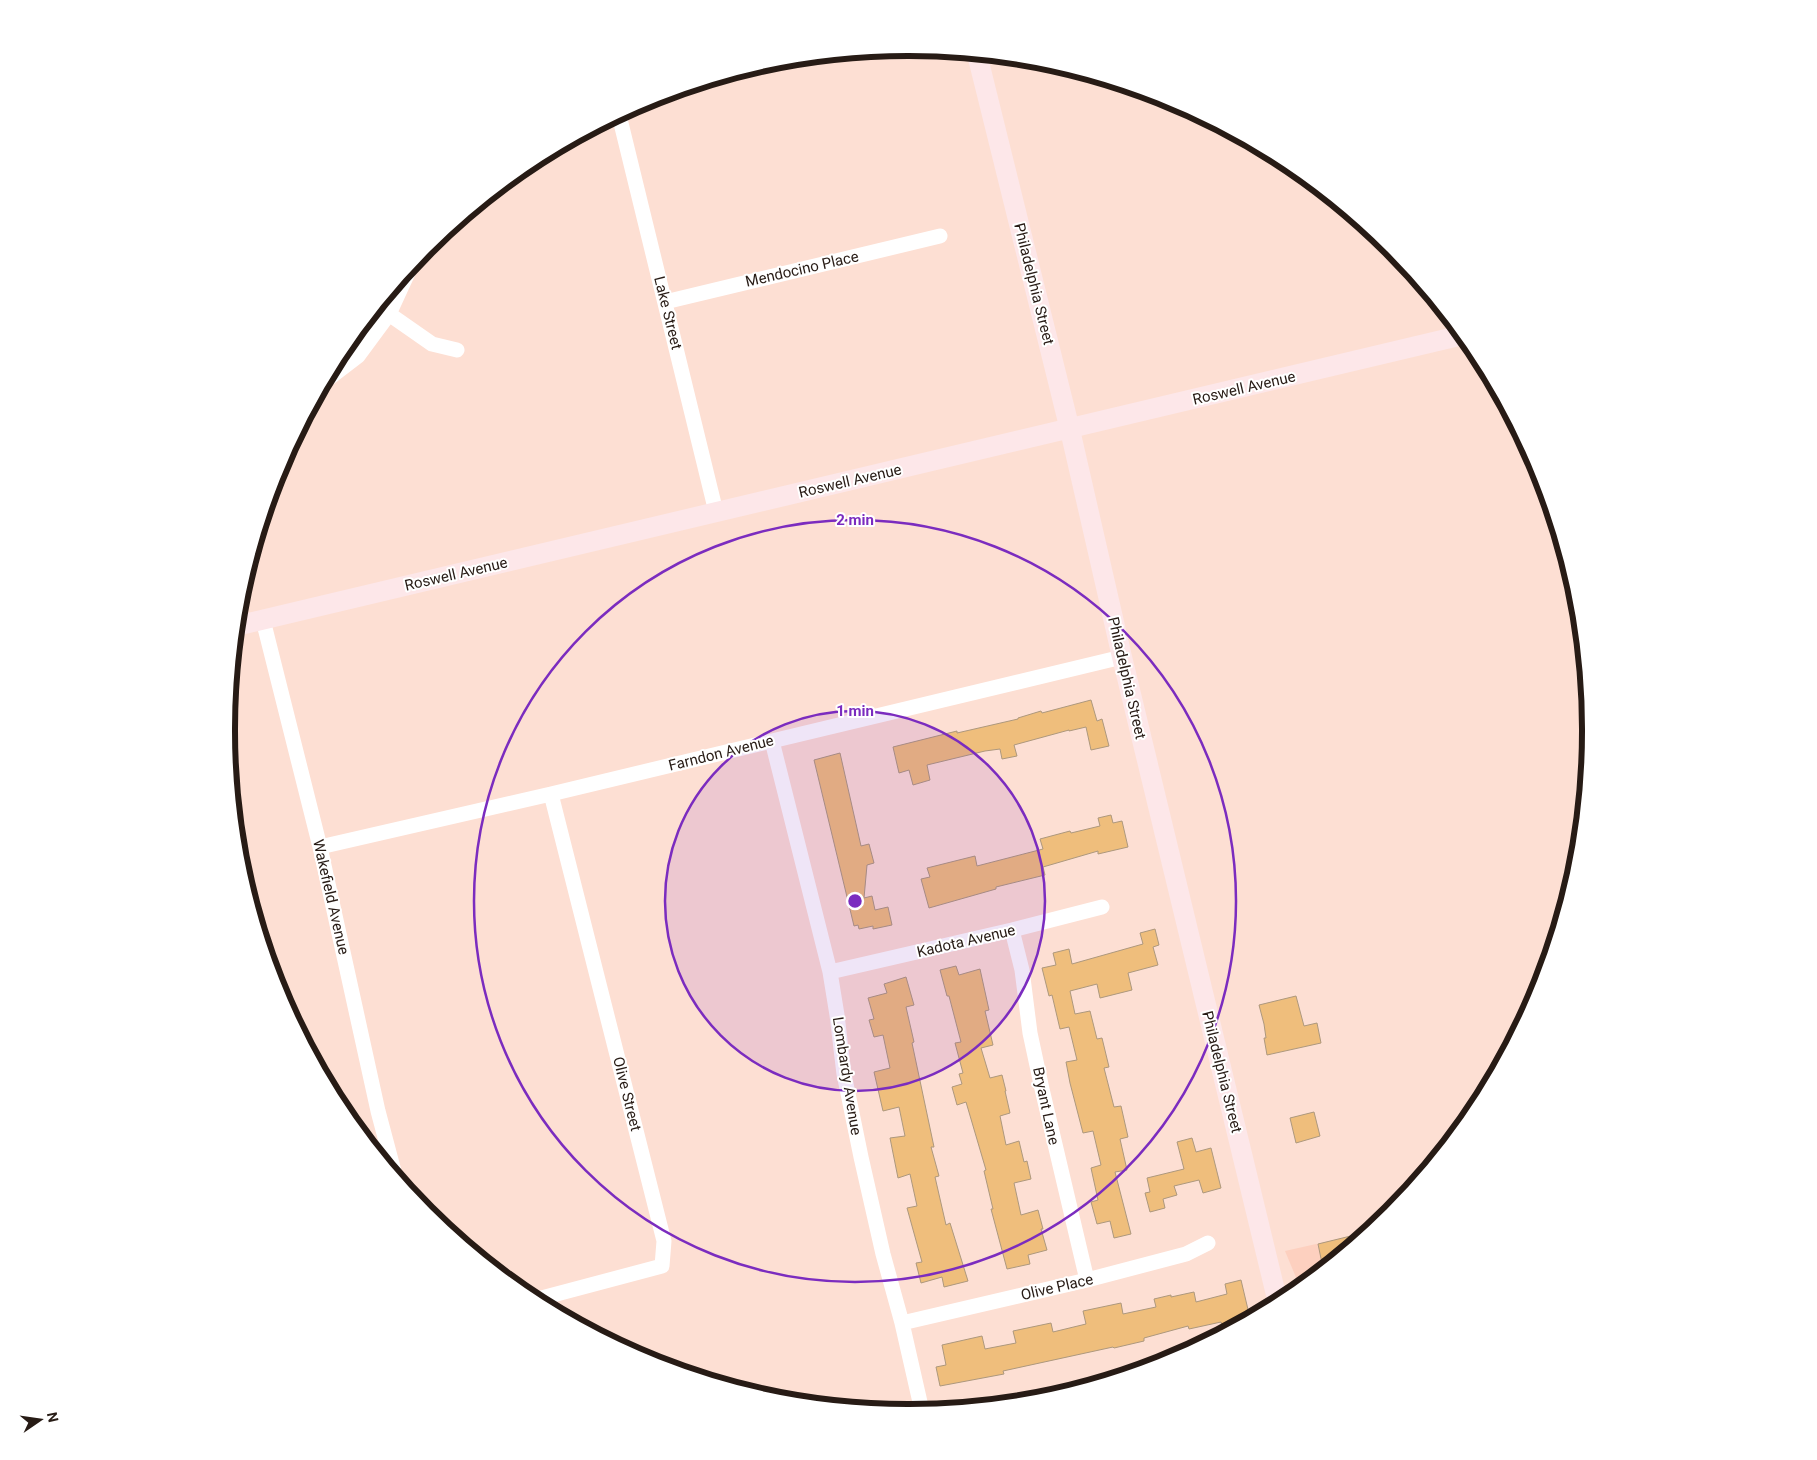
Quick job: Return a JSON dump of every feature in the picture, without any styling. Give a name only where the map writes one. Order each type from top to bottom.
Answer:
[{"type":"street","name":"Philadelphia Street","points":[[979,60],[1070,430],[1122,657],[1276,1294]]},
{"type":"street","name":"Lake Street","points":[[621,122],[716,512]]},
{"type":"street","name":"Mendocino Place","points":[[665,302],[940,236]]},
{"type":"street","points":[[339,371],[358,356],[390,314],[403,285]]},
{"type":"street","points":[[390,314],[432,344],[457,350]]},
{"type":"street","name":"Roswell Avenue","points":[[244,624],[1070,430],[1455,337]]},
{"type":"street","name":"Wakefield Avenue","points":[[262,620],[320,847],[378,1111],[391,1161]]},
{"type":"street","name":"Farndon Avenue","points":[[320,847],[552,794],[1122,657]]},
{"type":"street","name":"Lombardy Avenue","points":[[772,741],[830,972],[844,1074],[861,1158],[920,1403]]},
{"type":"street","name":"Olive Street","points":[[545,1297],[662,1266],[664,1241],[552,794]]},
{"type":"street","name":"Kadota Avenue","points":[[830,972],[1102,907]]},
{"type":"street","name":"Bryant Lane","points":[[1012,930],[1022,970],[1030,1033],[1087,1280]]},
{"type":"street","name":"Olive Place","points":[[902,1323],[1087,1280],[1186,1254],[1208,1243]]},
{"type":"shaded area","points":[[1355,1235],[1297,1280],[1285,1251]]},
{"type":"building","points":[[1091,700],[1097,721],[1102,719],[1109,746],[1091,750],[1086,727],[1014,745],[1017,756],[1002,759],[1000,749],[927,765],[930,780],[913,785],[909,770],[899,773],[893,747],[957,731],[957,733],[1018,719],[1041,711],[1042,713]]},
{"type":"building","points":[[840,753],[861,846],[869,844],[874,863],[867,865],[864,898],[872,896],[875,910],[888,907],[892,925],[873,929],[873,926],[859,929],[858,925],[854,926],[814,760]]},
{"type":"building","points":[[1111,815],[1113,823],[1122,821],[1128,847],[1098,854],[1098,851],[1043,867],[1045,875],[996,887],[996,889],[929,908],[921,879],[930,877],[927,868],[975,856],[977,866],[1043,849],[1040,839],[1100,826],[1098,818]]},
{"type":"building","points":[[1155,929],[1159,945],[1153,947],[1158,965],[1128,973],[1132,990],[1100,998],[1097,984],[1070,991],[1075,1014],[1090,1011],[1097,1039],[1102,1038],[1109,1067],[1104,1068],[1114,1107],[1121,1106],[1128,1137],[1120,1139],[1127,1170],[1115,1172],[1131,1234],[1114,1238],[1110,1221],[1097,1224],[1091,1202],[1098,1200],[1091,1168],[1101,1165],[1093,1131],[1083,1133],[1070,1083],[1066,1062],[1077,1060],[1069,1027],[1060,1029],[1052,995],[1049,996],[1042,968],[1056,965],[1053,953],[1069,949],[1072,964],[1143,944],[1140,933]]},
{"type":"building","points":[[956,966],[959,975],[980,969],[989,1010],[985,1011],[993,1045],[981,1048],[990,1078],[1002,1075],[1010,1113],[1000,1116],[1006,1145],[1019,1141],[1024,1162],[1027,1161],[1031,1179],[1014,1183],[1021,1215],[1038,1210],[1047,1250],[1028,1255],[1030,1264],[1007,1269],[991,1209],[993,1209],[984,1171],[986,1170],[966,1102],[957,1105],[952,1087],[962,1084],[959,1074],[963,1073],[955,1043],[961,1042],[940,970]]},
{"type":"building","points":[[906,977],[914,1005],[906,1007],[934,1147],[931,1147],[939,1176],[935,1177],[946,1225],[950,1223],[968,1281],[944,1287],[942,1277],[921,1283],[916,1263],[922,1262],[907,1208],[917,1206],[910,1174],[898,1178],[890,1138],[905,1136],[899,1107],[883,1111],[874,1072],[890,1068],[883,1035],[874,1037],[869,1020],[874,1019],[868,998],[887,993],[884,984]]},
{"type":"building","points":[[1296,996],[1304,1026],[1317,1023],[1321,1043],[1267,1055],[1264,1024],[1259,1005]]},
{"type":"building","points":[[1314,1112],[1320,1136],[1296,1143],[1290,1118]]},
{"type":"building","points":[[1192,1138],[1196,1152],[1211,1148],[1221,1188],[1203,1193],[1199,1180],[1174,1186],[1177,1195],[1163,1199],[1165,1208],[1150,1212],[1145,1193],[1150,1192],[1147,1178],[1184,1169],[1177,1142]]},
{"type":"building","points":[[1355,1235],[1322,1263],[1318,1244]]},
{"type":"building","points":[[1241,1280],[1248,1311],[1222,1325],[1221,1322],[1189,1329],[1188,1326],[1144,1338],[1144,1341],[1003,1371],[1004,1374],[940,1386],[936,1367],[946,1365],[942,1345],[982,1336],[985,1349],[1016,1343],[1013,1331],[1051,1323],[1053,1332],[1086,1324],[1083,1311],[1121,1303],[1123,1314],[1156,1307],[1154,1299],[1194,1292],[1196,1302],[1227,1294],[1225,1284]]}]
